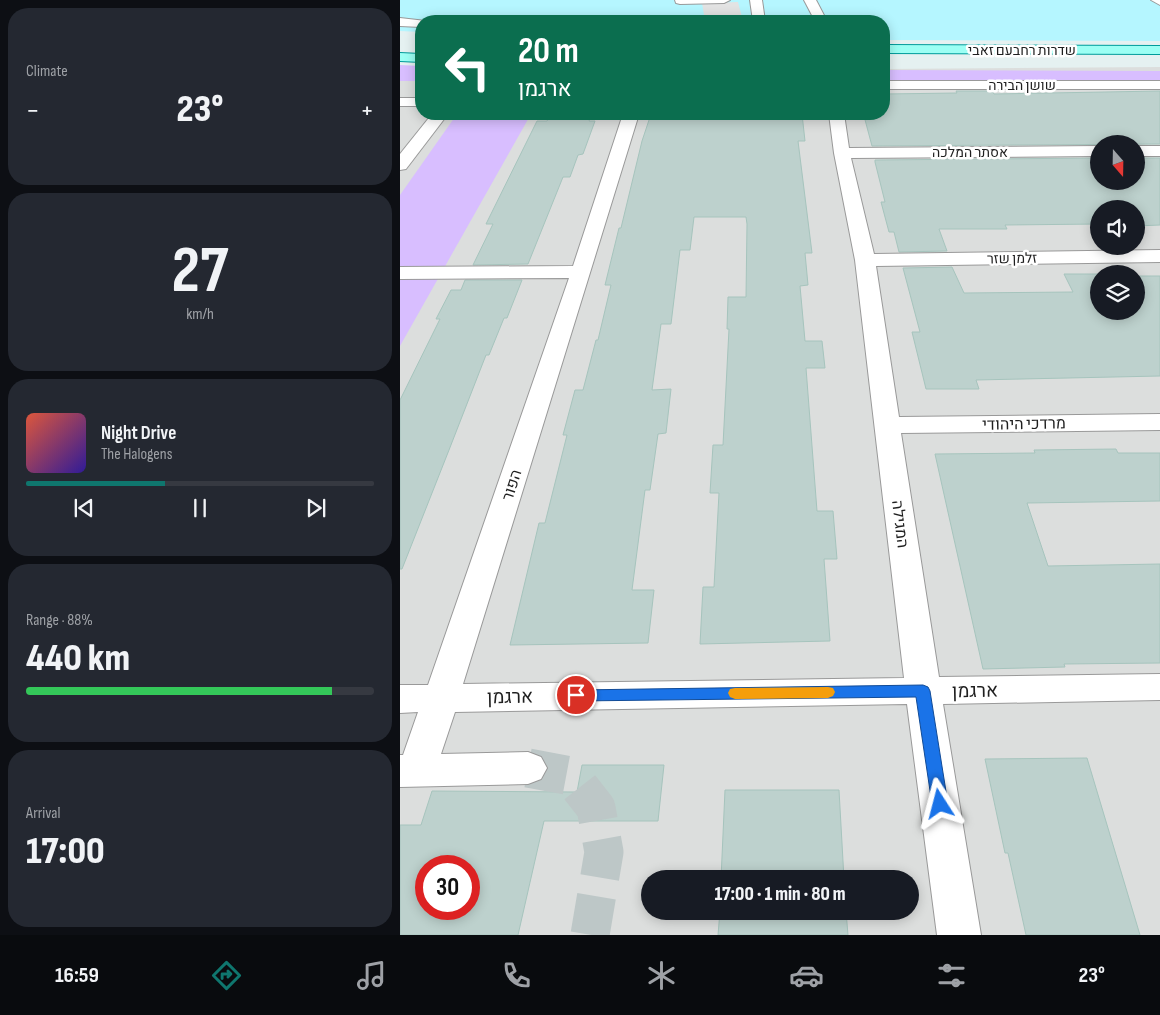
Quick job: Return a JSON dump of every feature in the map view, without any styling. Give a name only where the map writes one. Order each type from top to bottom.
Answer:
[{"type":"main road","name":"שדרות רחבעם זאבי","points":[[890,49],[1160,50]]},
{"type":"main road","points":[[400,57],[415,58]]},
{"type":"main road","points":[[1131,63],[1160,63]]},
{"type":"street","points":[[682,15],[680,1],[724,0]]},
{"type":"street","points":[[756,0],[758,15]]},
{"type":"street","points":[[810,0],[818,15]]},
{"type":"street","points":[[400,22],[415,23]]},
{"type":"street","name":"שושן הבירה","points":[[890,85],[1160,85]]},
{"type":"street","points":[[400,102],[415,102]]},
{"type":"street","points":[[401,163],[435,120]]},
{"type":"street","name":"הפור","points":[[409,771],[441,697],[629,120]]},
{"type":"street","name":"המגילה","points":[[837,120],[864,260],[923,691],[960,935]]},
{"type":"street","points":[[1145,151],[1160,151]]},
{"type":"street","name":"אסתר המלכה","points":[[842,152],[1090,152]]},
{"type":"street","name":"זלמן שזר","points":[[864,260],[1160,256]]},
{"type":"street","points":[[400,273],[581,272]]},
{"type":"street","name":"מרדכי היהודי","points":[[888,425],[1160,422]]},
{"type":"street","name":"ארגמן","points":[[400,699],[1160,687]]},
{"type":"street","points":[[409,771],[528,768]]},
{"type":"shaded area","points":[[738,2],[741,15],[704,15],[702,3]]},
{"type":"shaded area","points":[[400,65],[415,66],[415,81],[400,81]]},
{"type":"shaded area","points":[[1160,67],[1160,935],[400,935],[400,72],[415,72],[415,120],[890,120],[890,69]]},
{"type":"shaded area","points":[[890,70],[1160,71],[1160,82],[890,82]]},
{"type":"shaded area","points":[[453,120],[528,120],[400,346],[400,195]]},
{"type":"sand","points":[[400,0],[1160,0],[1160,41],[890,40],[890,15],[415,15],[415,32],[400,31]]},
{"type":"building","points":[[956,91],[992,91],[994,94],[1160,91],[1160,144],[1145,144],[1145,135],[1090,135],[1090,144],[872,146],[865,120],[890,120],[890,94],[957,93]]},
{"type":"building","points":[[649,120],[803,120],[805,141],[798,141],[812,253],[805,253],[808,285],[800,286],[805,341],[822,341],[825,368],[806,368],[817,511],[833,511],[837,559],[824,559],[830,641],[700,644],[703,587],[714,587],[719,493],[710,493],[713,445],[723,445],[729,329],[727,329],[728,297],[746,297],[747,224],[746,217],[694,217],[690,250],[680,250],[671,324],[661,324],[652,390],[671,389],[666,433],[658,434],[650,490],[645,490],[632,590],[654,590],[648,643],[510,645],[539,523],[545,523],[567,435],[563,435],[575,390],[583,390],[596,340],[598,340],[611,285],[605,285]]},
{"type":"building","points":[[537,121],[595,121],[583,154],[578,155],[570,177],[563,177],[528,264],[473,265],[493,224],[486,224]]},
{"type":"building","points":[[1090,158],[1090,190],[1145,190],[1145,158],[1160,158],[1160,225],[1145,226],[1145,200],[1090,200],[1090,224],[1005,225],[1007,229],[939,229],[947,251],[899,252],[894,232],[889,232],[881,202],[885,202],[875,160]]},
{"type":"building","points":[[952,267],[964,293],[1073,292],[1064,274],[1090,274],[1090,320],[1145,320],[1145,276],[1160,276],[1160,376],[976,380],[979,389],[926,389],[912,332],[920,332],[903,268]]},
{"type":"building","points":[[465,280],[522,280],[507,318],[504,318],[489,355],[486,355],[402,569],[400,569],[400,400],[440,319],[436,319],[451,290],[461,290]]},
{"type":"building","points":[[1116,449],[1118,453],[1160,453],[1160,501],[1027,503],[1048,566],[1160,564],[1160,663],[1064,664],[1065,667],[983,669],[935,454],[1035,453],[1034,450]]},
{"type":"building","points":[[1087,758],[1140,935],[1026,935],[1008,853],[1005,853],[985,759]]},
{"type":"building","points":[[582,765],[664,765],[658,821],[544,821],[518,935],[400,935],[400,825],[421,825],[432,791],[577,792]]},
{"type":"building","points":[[725,790],[839,790],[843,870],[721,870]]},
{"type":"building","points":[[719,920],[847,920],[848,935],[718,935]]},
{"type":"tunnel","points":[[528,768],[571,776],[596,808],[604,852],[590,935]]},
{"type":"slow traffic","points":[[735,693],[828,692]]},
{"type":"route","points":[[576,695],[923,691],[940,804]]}]
